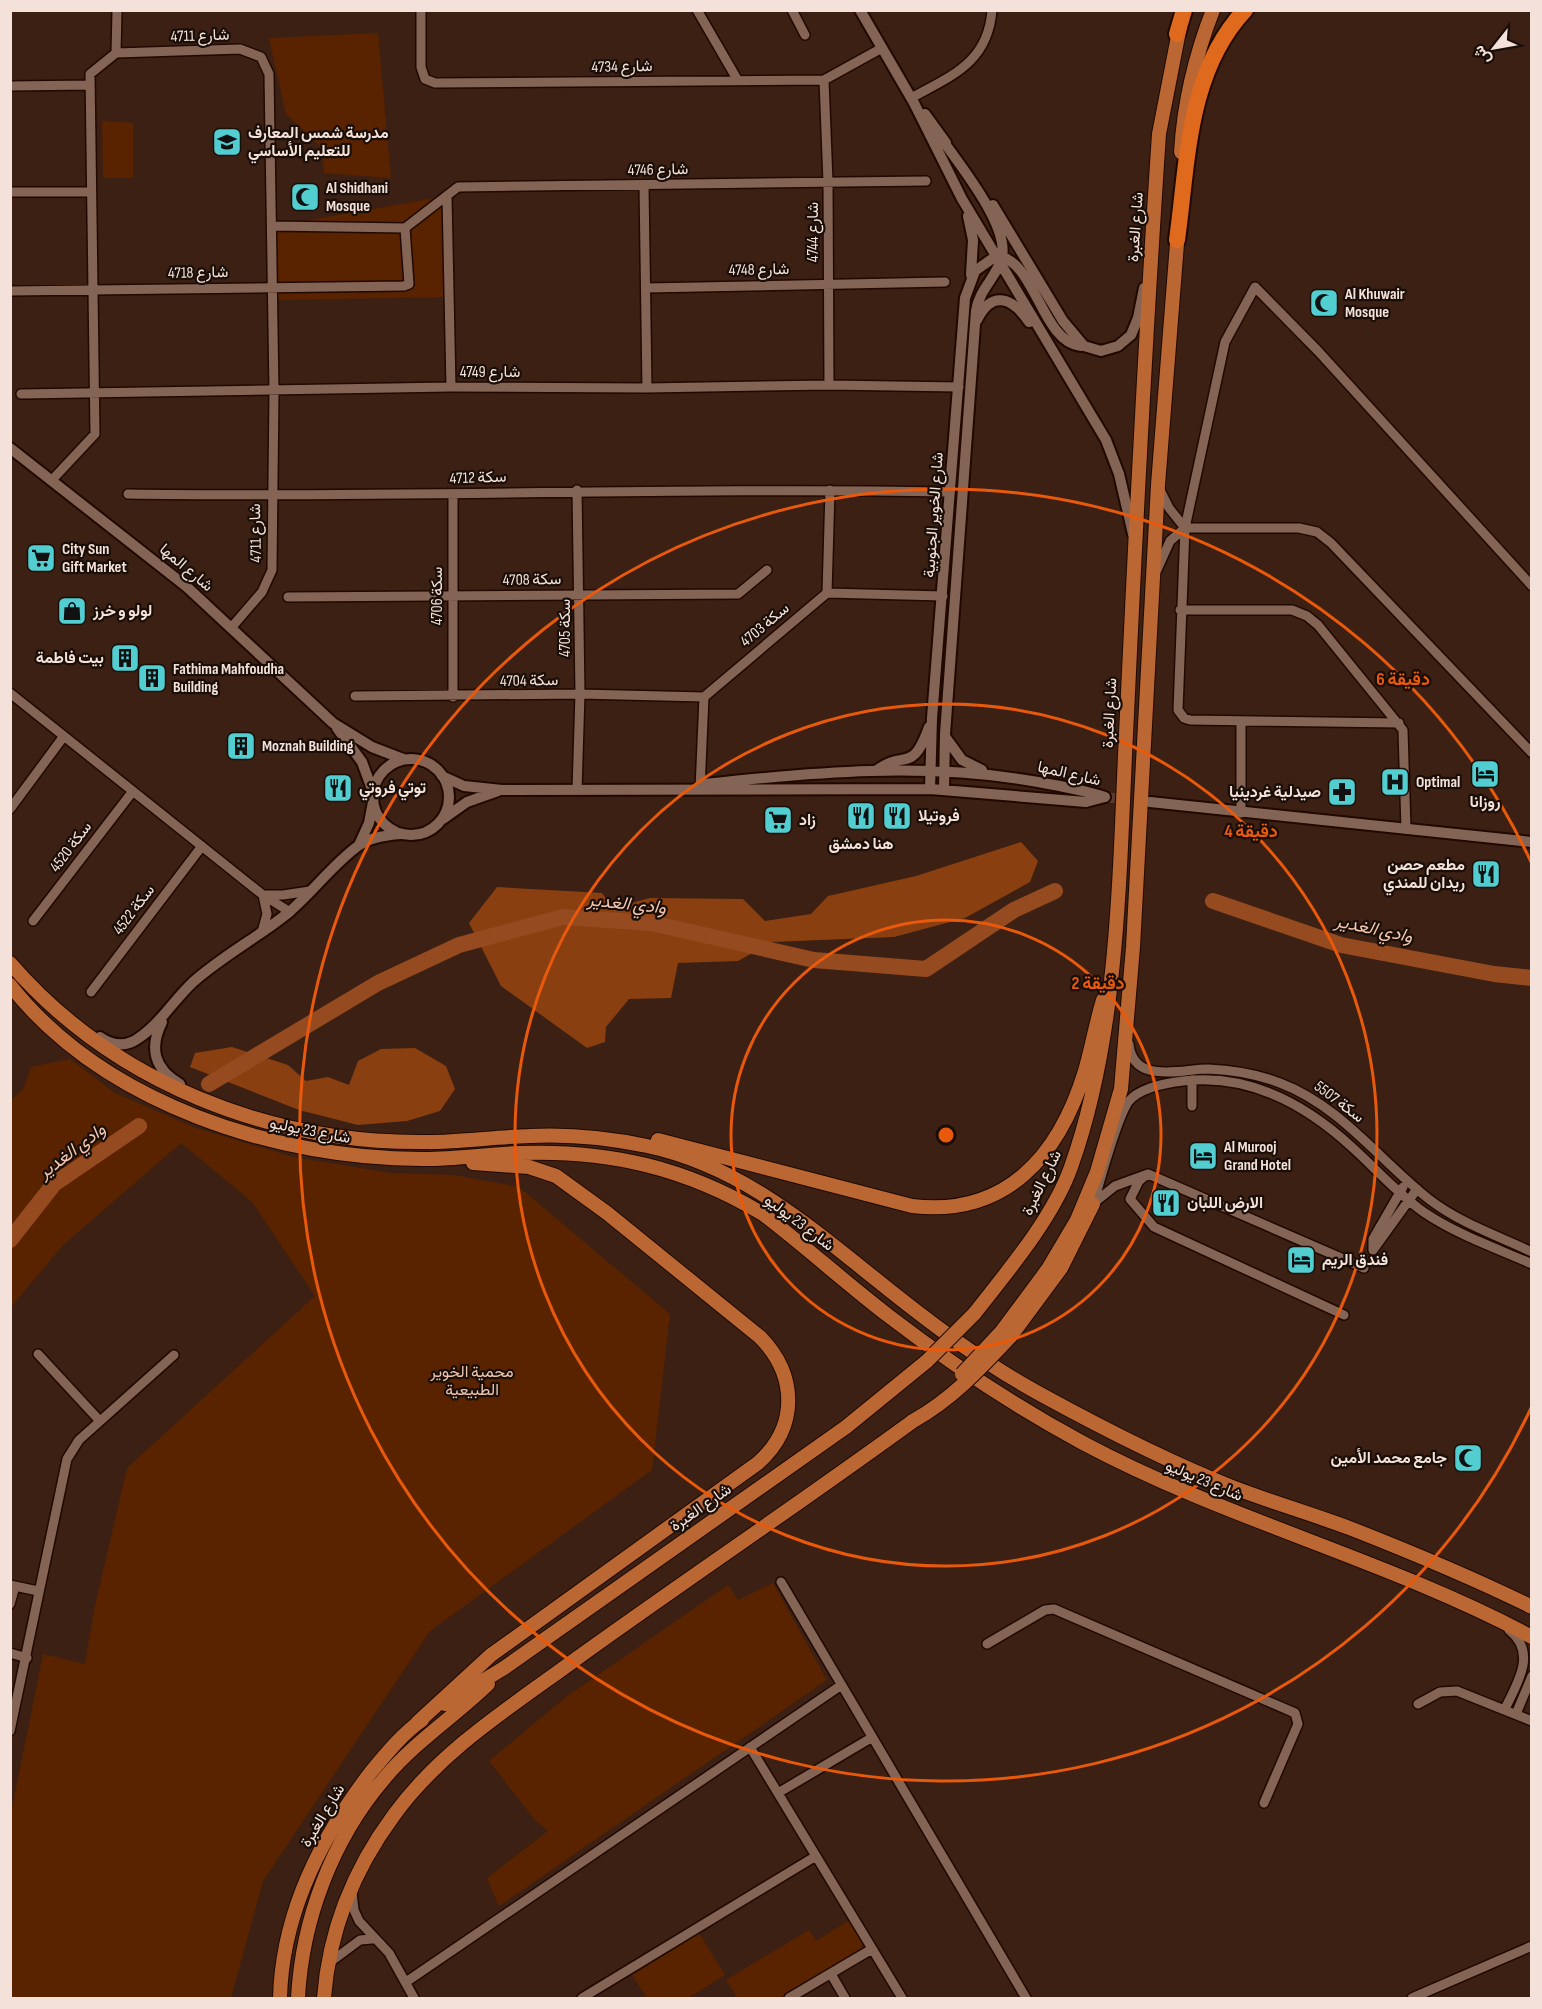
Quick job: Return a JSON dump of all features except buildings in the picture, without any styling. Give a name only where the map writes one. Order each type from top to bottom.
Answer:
[{"type":"highway","points":[[1177,34],[1185,10]]},
{"type":"highway","points":[[1177,240],[1191,135],[1201,82],[1221,41],[1245,10]]},
{"type":"main road","points":[[1006,1334],[1077,1220],[1097,1173],[1121,1089],[1128,1026],[1155,577],[1158,485],[1177,240],[1183,122],[1198,48],[1213,10]]},
{"type":"main road","name":"شارع الغبرة","points":[[280,1998],[287,1943],[314,1863],[362,1785],[417,1723],[504,1668],[846,1427],[927,1361],[974,1314],[1034,1236],[1070,1169],[1096,1080],[1106,1027],[1112,969],[1158,134],[1177,34]]},
{"type":"main road","name":"شارع 23 يوليو","points":[[14,967],[48,1003],[78,1029],[116,1055],[187,1094],[245,1116],[323,1136],[369,1140],[428,1143],[533,1135],[566,1136],[647,1146],[717,1168],[788,1209],[897,1297],[1035,1392],[1152,1451],[1229,1485],[1450,1568],[1532,1607]]},
{"type":"main road","points":[[533,1135],[561,1128],[648,1137],[792,1172],[912,1206],[946,1209],[966,1205],[985,1199],[1016,1181],[1043,1155],[1084,1073],[1112,969]]},
{"type":"main road","name":"شارع 23 يوليو","points":[[10,985],[75,1047],[133,1085],[202,1119],[309,1151],[426,1159],[566,1152],[604,1156],[680,1173],[741,1201],[763,1215],[926,1344],[1038,1417],[1084,1443],[1177,1488],[1444,1594],[1532,1637]]},
{"type":"main road","points":[[417,1723],[491,1655],[758,1463],[774,1444],[782,1429],[789,1402],[788,1389],[779,1360],[760,1337],[570,1185],[556,1176],[530,1167],[426,1159]]},
{"type":"main road","points":[[324,1998],[329,1963],[343,1906],[352,1882],[378,1838],[416,1788],[478,1730],[663,1596],[913,1421],[1006,1334],[1061,1268],[1093,1204]]},
{"type":"main road","points":[[298,1998],[304,1949],[311,1920],[333,1858],[353,1822],[383,1779],[504,1668]]},
{"type":"street","points":[[52,480],[95,434],[90,74],[116,53],[117,10]]},
{"type":"street","name":"4734 شارع","points":[[421,10],[421,67],[424,79],[435,83],[824,80],[882,48]]},
{"type":"street","points":[[697,10],[737,79]]},
{"type":"street","points":[[792,10],[804,35]]},
{"type":"street","points":[[860,10],[913,100],[962,199],[1000,258],[1079,392],[1113,456],[1135,543]]},
{"type":"street","points":[[913,100],[971,62],[985,40],[992,10]]},
{"type":"street","name":"4711 شارع","points":[[116,53],[240,50],[261,57],[269,74],[274,391],[271,496],[272,570],[262,592],[231,628]]},
{"type":"street","name":"4744 شارع","points":[[824,80],[828,182],[829,385]]},
{"type":"street","points":[[10,86],[90,85]]},
{"type":"street","points":[[913,100],[994,207],[1063,321],[1084,346]]},
{"type":"street","points":[[941,138],[995,222],[1002,239],[1000,258]]},
{"type":"street","name":"4746 شارع","points":[[405,228],[458,187],[926,181]]},
{"type":"street","points":[[644,186],[647,388]]},
{"type":"street","points":[[10,192],[91,192]]},
{"type":"street","points":[[447,196],[451,387]]},
{"type":"street","name":"شارع الخوير الجنوبية","points":[[930,789],[932,718],[965,298],[973,240],[962,199]]},
{"type":"street","points":[[272,226],[405,228]]},
{"type":"street","name":"4718 شارع","points":[[10,291],[409,284],[405,228]]},
{"type":"street","points":[[969,282],[979,267],[1000,258],[1014,263],[1062,335],[1072,344],[1101,351],[1118,345],[1131,335],[1138,318],[1151,257]]},
{"type":"street","name":"شارع الخوير الجنوبية","points":[[944,790],[945,734],[975,329],[979,297],[1000,258]]},
{"type":"street","name":"4748 شارع","points":[[646,288],[945,282]]},
{"type":"street","points":[[1399,723],[1241,723],[1190,720],[1181,716],[1177,705],[1185,528],[1225,342],[1255,287],[1318,351],[1532,586]]},
{"type":"street","points":[[975,329],[977,319],[988,304],[997,300],[1015,304],[1066,379],[1079,392]]},
{"type":"street","name":"4749 شارع","points":[[21,394],[451,387],[647,388],[829,385],[959,387]]},
{"type":"street","name":"شارع المها","points":[[10,448],[170,573],[333,723],[362,762],[373,797]]},
{"type":"street","points":[[1158,485],[1169,508],[1185,528]]},
{"type":"street","name":"سكة 4712","points":[[128,494],[271,496],[578,490],[950,492]]},
{"type":"street","name":"4705 سكة","points":[[577,790],[580,694],[578,490]]},
{"type":"street","points":[[830,490],[827,593],[943,596]]},
{"type":"street","name":"4706 سكة","points":[[453,494],[451,596],[453,697]]},
{"type":"street","points":[[1155,577],[1165,550],[1185,528],[1299,528],[1325,537],[1532,753]]},
{"type":"street","name":"سكة 4708","points":[[288,597],[738,594],[767,570]]},
{"type":"street","name":"4703 سكة","points":[[704,697],[827,593]]},
{"type":"street","points":[[1180,610],[1284,610],[1300,612],[1318,625],[1399,723],[1405,737],[1406,829]]},
{"type":"street","points":[[10,693],[263,895],[290,912]]},
{"type":"street","name":"سكة 4704","points":[[355,696],[453,697],[580,694],[704,697]]},
{"type":"street","points":[[700,789],[704,697]]},
{"type":"street","points":[[876,770],[883,765],[908,760],[916,755],[932,718]]},
{"type":"street","name":"شارع المها","points":[[333,723],[372,747],[403,759]]},
{"type":"street","points":[[1241,723],[1241,813]]},
{"type":"street","points":[[945,734],[953,752],[965,764],[993,774]]},
{"type":"street","points":[[10,809],[64,736]]},
{"type":"street","points":[[14,967],[107,1043],[119,1045],[132,1042],[214,964],[290,912],[359,845],[382,836],[423,833],[441,820],[449,798],[442,776],[429,763],[403,759],[394,762],[379,775],[369,823],[359,845]]},
{"type":"street","name":"شارع المها","points":[[442,776],[464,786],[501,790],[930,789],[1086,802],[1105,797],[993,774],[931,771],[811,772],[704,784],[700,789]]},
{"type":"street","name":"شارع المها","points":[[441,820],[467,802],[501,790]]},
{"type":"street","name":"سكة 4520","points":[[33,921],[133,791]]},
{"type":"street","points":[[373,797],[382,822],[401,834]]},
{"type":"street","points":[[1150,802],[1532,842]]},
{"type":"street","name":"سكة 4522","points":[[91,992],[202,846]]},
{"type":"street","points":[[263,895],[310,891]]},
{"type":"street","points":[[262,932],[267,914],[263,895]]},
{"type":"street","points":[[167,1011],[153,1046],[154,1058],[162,1069],[177,1083],[245,1116]]},
{"type":"street","name":"سكة 5507","points":[[1128,1026],[1131,1057],[1144,1068],[1158,1073],[1208,1069],[1232,1071],[1279,1083],[1322,1105],[1417,1189],[1462,1220],[1532,1252]]},
{"type":"street","points":[[1192,1080],[1192,1106]]},
{"type":"street","name":"سكة 5507","points":[[1093,1204],[1128,1102],[1143,1092],[1164,1084],[1192,1080],[1260,1089],[1301,1106],[1338,1134],[1408,1200],[1462,1233],[1532,1264]]},
{"type":"street","points":[[1093,1204],[1114,1186],[1148,1174],[1364,1268]]},
{"type":"street","points":[[1148,1174],[1139,1180],[1130,1199],[1154,1227],[1344,1316]]},
{"type":"street","points":[[1408,1180],[1372,1241],[1373,1250],[1417,1189]]},
{"type":"street","points":[[38,1354],[99,1420]]},
{"type":"street","points":[[10,1731],[67,1459],[79,1440],[99,1420],[174,1355]]},
{"type":"street","points":[[781,1582],[870,1738],[1026,1998]]},
{"type":"street","points":[[10,1604],[13,1586],[38,1591]]},
{"type":"street","points":[[987,1644],[1045,1610],[1054,1609],[1295,1713],[1298,1724],[1264,1803]]},
{"type":"street","points":[[1493,1617],[1516,1635],[1524,1650],[1524,1667],[1505,1709]]},
{"type":"street","points":[[10,1653],[27,1658]]},
{"type":"street","points":[[1516,1714],[1532,1676]]},
{"type":"street","points":[[406,1982],[840,1686]]},
{"type":"street","points":[[1418,1704],[1448,1690],[1458,1691],[1532,1721]]},
{"type":"street","points":[[778,1793],[870,1738]]},
{"type":"street","points":[[750,1747],[902,1998]]},
{"type":"street","points":[[585,1998],[816,1856]]},
{"type":"street","points":[[352,1882],[356,1916],[372,1938],[389,1953],[414,1998]]},
{"type":"street","points":[[329,1963],[360,1940],[372,1938]]},
{"type":"street","points":[[1412,1998],[1532,1946]]},
{"type":"street","points":[[789,1998],[872,1949]]},
{"type":"street","points":[[831,1974],[845,1998]]},
{"type":"green space","points":[[378,33],[391,178],[324,173],[322,148],[286,114],[269,38]]},
{"type":"green space","points":[[102,121],[133,123],[133,178],[103,178]]},
{"type":"green space","points":[[447,196],[449,297],[273,300],[270,227]]},
{"type":"green space","name":"محمية الخوير الطبيعية","points":[[70,1059],[115,1093],[193,1127],[293,1157],[391,1173],[454,1175],[519,1187],[670,1314],[652,1470],[430,1631],[263,1881],[231,1998],[11,1998],[11,1813],[43,1654],[85,1664],[95,1606],[127,1468],[315,1296],[252,1202],[181,1143],[63,1245],[11,1307],[11,1101],[24,1088],[31,1067]]},
{"type":"green space","points":[[773,1583],[827,1680],[499,1906],[487,1878],[548,1831],[535,1820],[489,1761],[566,1697],[728,1585],[738,1600]]},
{"type":"green space","points":[[851,1919],[864,1940],[861,1949],[780,1998],[738,1998],[726,1980],[809,1930],[816,1941]]},
{"type":"green space","points":[[699,1933],[725,1975],[688,1998],[647,1998],[632,1975]]},
{"type":"shaded area","points":[[1021,842],[1038,861],[1030,882],[965,918],[894,937],[772,942],[738,961],[678,963],[671,998],[629,999],[606,1027],[605,1042],[587,1048],[501,986],[469,923],[497,887],[602,893],[613,908],[650,898],[743,899],[765,921],[811,914],[828,896],[916,876]]},
{"type":"shaded area","points":[[232,1047],[288,1065],[306,1081],[328,1077],[349,1085],[358,1061],[381,1049],[415,1048],[446,1066],[455,1089],[440,1111],[407,1121],[358,1125],[299,1110],[190,1067],[195,1053]]},
{"type":"waterway","name":"وادي الغدير","points":[[209,1084],[378,983],[459,945],[563,917],[651,923],[814,960],[926,969],[1014,910],[1055,891]]},
{"type":"waterway","name":"وادي الغدير","points":[[1213,901],[1341,945],[1494,974],[1532,978]]},
{"type":"waterway","name":"وادي الغدير","points":[[10,1240],[54,1184],[139,1126]]},
{"type":"tunnel","points":[[1105,797],[1146,802]]},
{"type":"place","name":"مدرسة شمس المعارف للتعليم الأساسي","points":[[227,142]]},
{"type":"place","name":"Al Shidhani Mosque","points":[[305,197]]},
{"type":"place","name":"Al Khuwair Mosque","points":[[1324,303]]},
{"type":"place","name":"City Sun Gift Market","points":[[41,558]]},
{"type":"place","name":"لولو و خرز","points":[[72,611]]},
{"type":"place","name":"بيت فاطمة","points":[[125,658]]},
{"type":"place","name":"Fathima Mahfoudha Building","points":[[152,678]]},
{"type":"place","name":"Moznah Building","points":[[241,746]]},
{"type":"place","name":"روزانا","points":[[1485,774]]},
{"type":"place","name":"Optimal","points":[[1395,782]]},
{"type":"place","name":"توتي فروتي","points":[[338,788]]},
{"type":"place","name":"صيدلية غردينيا","points":[[1342,792]]},
{"type":"place","name":"هنا دمشق","points":[[861,816]]},
{"type":"place","name":"فروتيلا","points":[[897,816]]},
{"type":"place","name":"زاد","points":[[778,820]]},
{"type":"place","name":"مطعم حصن ريدان للمندي","points":[[1486,874]]},
{"type":"place","name":"Al Murooj Grand Hotel","points":[[1203,1156]]},
{"type":"place","name":"الارض اللبان","points":[[1166,1203]]},
{"type":"place","name":"فندق الريم","points":[[1301,1260]]},
{"type":"place","name":"جامع محمد الأمين","points":[[1468,1458]]}]
